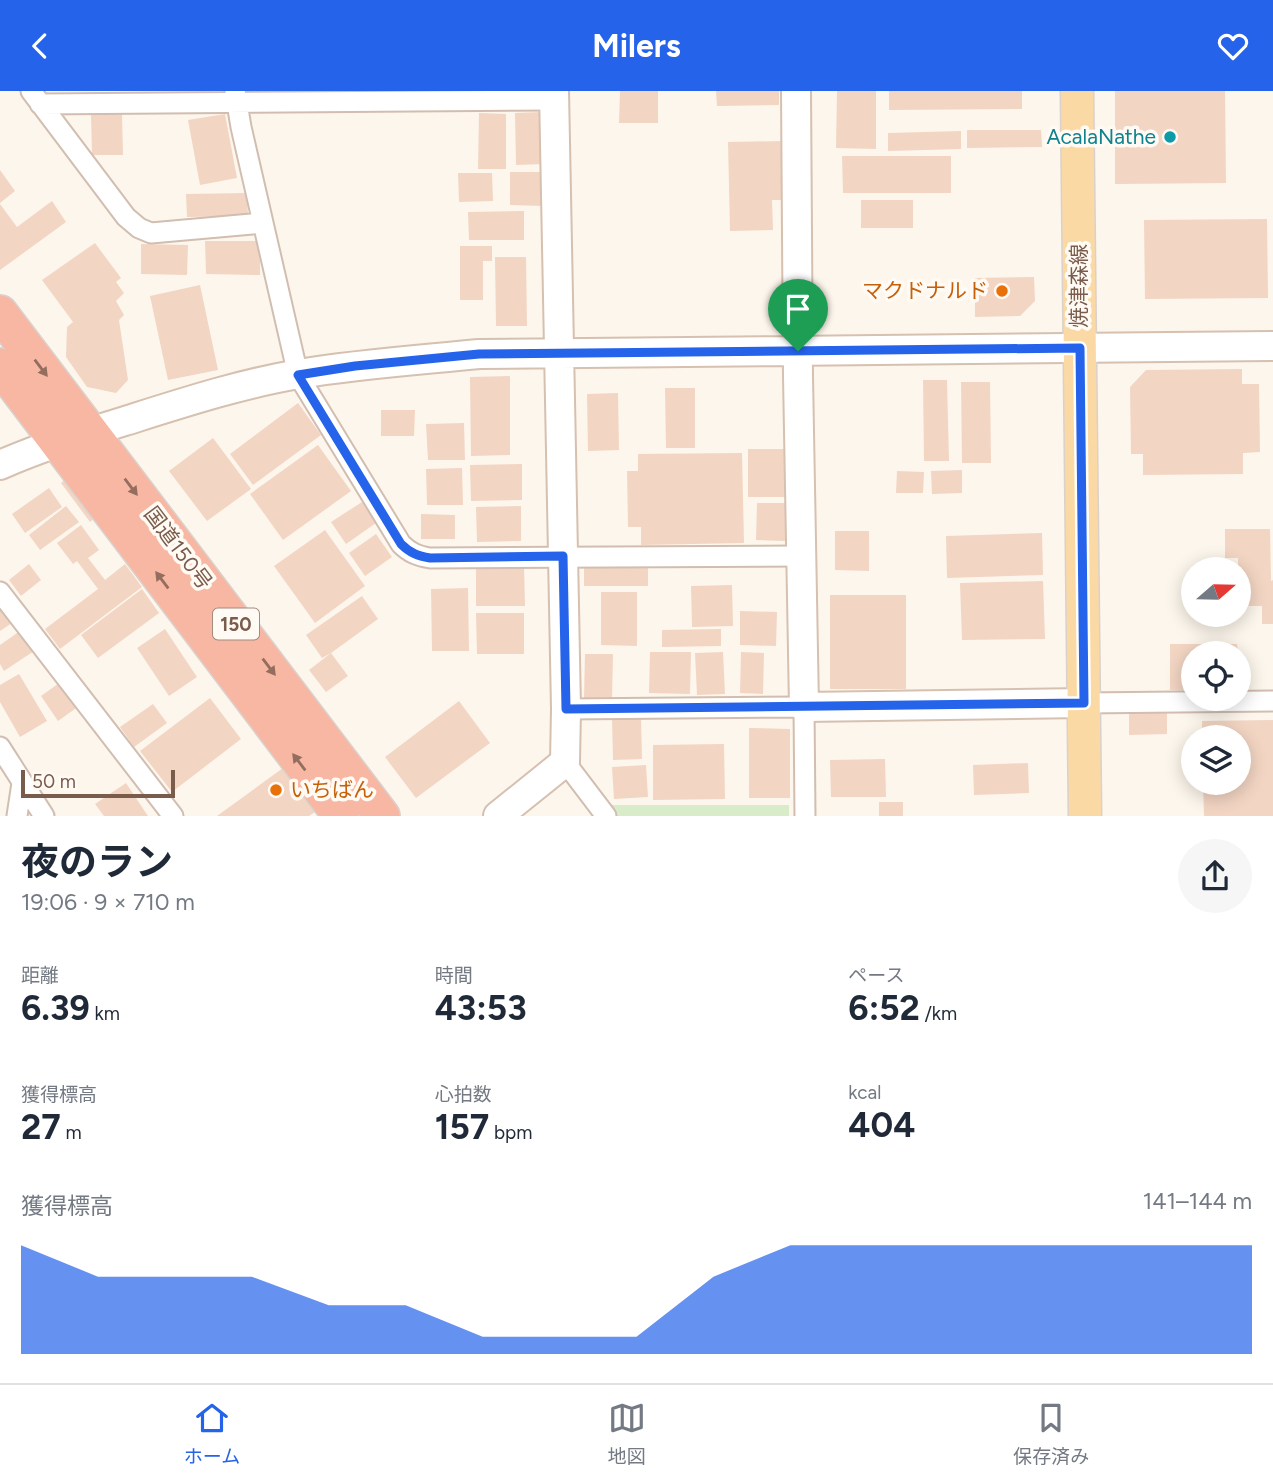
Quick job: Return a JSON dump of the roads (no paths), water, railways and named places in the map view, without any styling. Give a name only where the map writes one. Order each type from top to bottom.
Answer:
[{"type":"highway","name":"国道150号","points":[[0,313],[74,437],[341,816]]},
{"type":"highway","name":"国道150号","points":[[0,366],[74,437],[382,816]]},
{"type":"main road","name":"焼津森線","points":[[1077,91],[1085,816]]},
{"type":"street","points":[[796,91],[805,816]]},
{"type":"street","points":[[36,97],[554,95],[565,762],[606,816]]},
{"type":"street","points":[[235,96],[298,375],[401,544],[409,552],[430,558],[800,556]]},
{"type":"street","points":[[36,97],[126,217],[139,228],[151,233],[263,223]]},
{"type":"street","points":[[0,465],[74,437],[194,399],[298,375],[355,366],[479,354],[1273,346]]},
{"type":"street","points":[[0,591],[173,816]]},
{"type":"street","points":[[566,709],[1273,701]]},
{"type":"street","points":[[0,747],[44,816]]},
{"type":"street","points":[[498,816],[565,762]]},
{"type":"street","points":[[17,816],[22,783]]},
{"type":"place","name":"AcalaNathe","points":[[1170,137]]},
{"type":"place","name":"マクドナルド","points":[[1002,291]]},
{"type":"place","name":"いちばん","points":[[276,790]]}]
